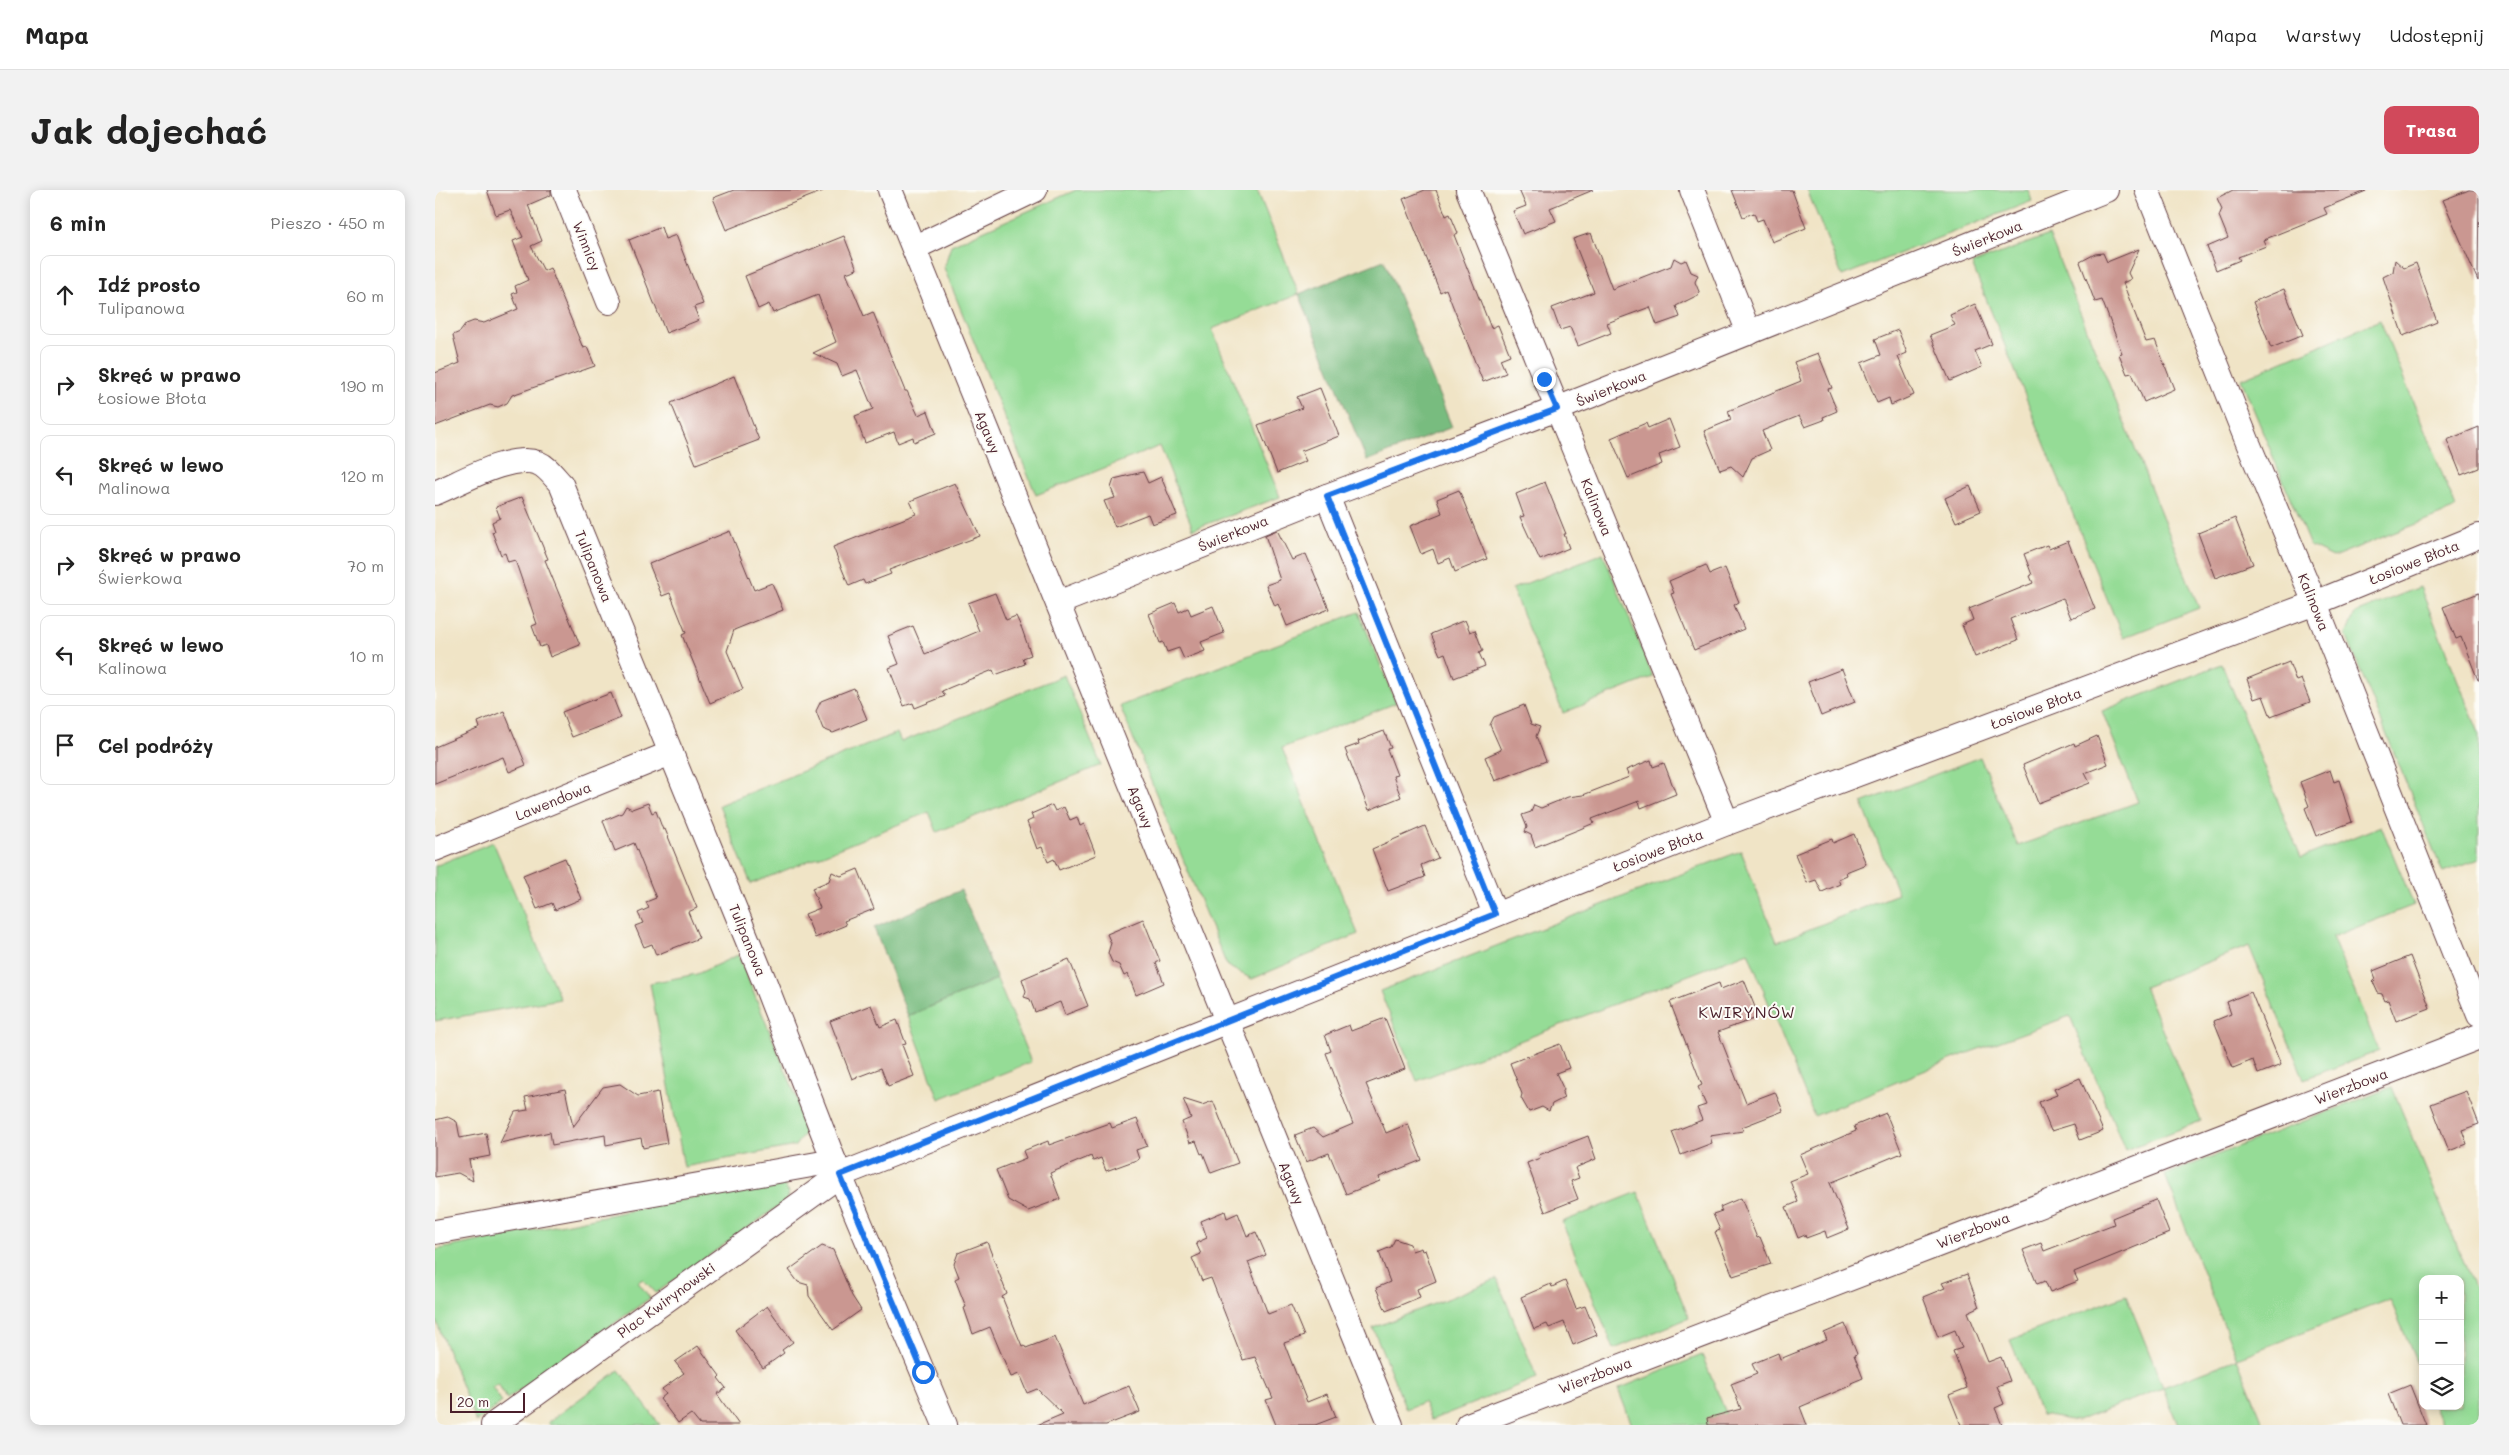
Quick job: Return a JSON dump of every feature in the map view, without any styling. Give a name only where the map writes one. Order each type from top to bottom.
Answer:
[{"type":"street","name":"Winnicy","points":[[564,190],[609,302]]},
{"type":"street","name":"Agawy","points":[[890,190],[1391,1425]]},
{"type":"street","points":[[914,248],[1035,190]]},
{"type":"street","name":"Kalinowa","points":[[1468,190],[1727,823]]},
{"type":"street","points":[[1693,190],[1749,332]]},
{"type":"street","name":"Świerkowa","points":[[1057,603],[1327,496],[1557,409],[2106,190]]},
{"type":"street","name":"Kalinowa","points":[[2147,190],[2248,443],[2315,603],[2479,1015]]},
{"type":"street","name":"Tulipanowa","points":[[435,493],[506,463],[521,460],[539,463],[561,484],[763,978],[837,1168],[945,1425]]},
{"type":"street","points":[[1327,496],[1495,914]]},
{"type":"street","name":"Łosiowe Błota","points":[[837,1168],[1228,1022],[1727,823],[2315,603],[2479,536]]},
{"type":"street","name":"Lawendowa","points":[[435,849],[671,753]]},
{"type":"street","name":"Wierzbowa","points":[[1468,1425],[2479,1037]]},
{"type":"street","points":[[435,1232],[837,1168]]},
{"type":"street","name":"Plac Kwirynowski","points":[[493,1425],[837,1168]]},
{"type":"green space","points":[[1076,190],[1257,190],[1299,294],[1212,329],[1280,497],[1193,529],[1160,446],[1036,495],[944,268],[951,245]]},
{"type":"green space","points":[[1807,190],[2028,190],[2032,201],[1842,276]]},
{"type":"green space","points":[[2049,235],[2199,608],[2123,638],[1972,264]]},
{"type":"green space","points":[[1384,260],[1452,427],[1367,461],[1299,294]]},
{"type":"green space","points":[[2380,320],[2456,508],[2333,557],[2310,546],[2241,379]]},
{"type":"green space","points":[[1603,553],[1653,677],[1563,713],[1512,589]]},
{"type":"green space","points":[[2420,587],[2479,733],[2479,859],[2443,873],[2346,635],[2355,613]]},
{"type":"green space","points":[[1359,612],[1396,703],[1282,748],[1358,934],[1252,979],[1227,966],[1120,706]]},
{"type":"green space","points":[[2222,664],[2301,858],[2381,826],[2414,905],[2332,937],[2379,1051],[2304,1079],[2249,946],[2144,987],[2201,1121],[2125,1150],[2070,1016],[1965,1054],[1814,1116],[1748,952],[1417,1081],[1380,991],[1741,851],[1777,942],[1898,894],[1862,803],[1980,757],[2018,846],[2138,802],[2102,711]]},
{"type":"green space","points":[[1064,675],[1101,765],[937,832],[929,812],[751,884],[719,805],[897,733],[901,742]]},
{"type":"green space","points":[[493,842],[560,999],[435,1021],[435,866]]},
{"type":"green space","points":[[961,890],[997,979],[908,1016],[874,928]]},
{"type":"green space","points":[[738,955],[809,1127],[795,1146],[684,1167],[650,983],[697,974]]},
{"type":"green space","points":[[997,979],[1031,1062],[939,1099],[908,1016]]},
{"type":"green space","points":[[2392,1087],[2479,1299],[2479,1425],[2442,1425],[2436,1410],[2464,1410],[2464,1275],[2419,1275],[2419,1368],[2390,1299],[2237,1358],[2264,1425],[2178,1425],[2163,1388],[2077,1421],[2041,1415],[2010,1340],[2126,1295],[2163,1387],[2237,1359],[2165,1175]]},
{"type":"green space","points":[[777,1181],[785,1185],[788,1192],[787,1200],[656,1293],[643,1279],[638,1282],[650,1298],[507,1399],[498,1384],[492,1387],[502,1402],[476,1422],[435,1318],[435,1250]]},
{"type":"green space","points":[[1638,1192],[1689,1318],[1614,1349],[1562,1222]]},
{"type":"green space","points":[[1497,1279],[1537,1378],[1431,1420],[1423,1402],[1406,1409],[1373,1328]]},
{"type":"green space","points":[[1702,1355],[1731,1425],[1632,1425],[1618,1389]]},
{"type":"green space","points":[[619,1370],[660,1425],[550,1425],[548,1422]]},
{"type":"building","points":[[487,190],[551,190],[551,195],[528,205],[542,241],[531,246],[544,271],[550,268],[583,348],[587,347],[595,366],[512,395],[507,403],[498,407],[490,405],[435,426],[435,373],[460,363],[453,335],[460,332],[466,324],[474,321],[484,323],[518,309],[512,294],[517,292],[515,286],[528,280],[513,241],[523,237],[510,210],[496,215]]},
{"type":"building","points":[[734,190],[823,191],[726,230],[713,198]]},
{"type":"building","points":[[1425,190],[1436,190],[1446,216],[1450,214],[1458,233],[1454,235],[1491,328],[1498,325],[1510,355],[1500,359],[1506,373],[1483,382],[1446,289],[1440,292],[1403,199]]},
{"type":"building","points":[[1519,190],[1593,190],[1550,208],[1556,221],[1523,234],[1513,211],[1526,206]]},
{"type":"building","points":[[1732,190],[1792,190],[1806,228],[1772,242],[1763,219],[1757,221],[1754,213],[1743,217]]},
{"type":"building","points":[[2233,190],[2366,191],[2324,208],[2327,214],[2263,240],[2266,246],[2238,257],[2240,260],[2216,270],[2207,247],[2228,238],[2219,216],[2222,209],[2217,198]]},
{"type":"building","points":[[2469,190],[2479,190],[2478,281],[2443,200]]},
{"type":"building","points":[[661,227],[665,239],[676,235],[703,304],[694,307],[699,320],[666,333],[629,240]]},
{"type":"building","points":[[1591,233],[1612,289],[1671,266],[1674,258],[1681,262],[1686,260],[1691,272],[1698,275],[1695,282],[1700,294],[1676,306],[1680,317],[1657,325],[1650,307],[1607,323],[1611,333],[1578,346],[1570,327],[1560,330],[1552,308],[1594,292],[1573,239]]},
{"type":"building","points":[[844,236],[857,269],[846,273],[864,316],[873,312],[905,391],[907,391],[918,415],[928,411],[936,433],[914,442],[913,437],[898,443],[894,432],[865,443],[855,416],[873,409],[857,370],[842,376],[837,364],[813,353],[836,342],[818,295],[773,313],[769,304],[758,309],[745,276]]},
{"type":"building","points":[[2139,249],[2128,273],[2131,279],[2123,283],[2146,342],[2155,340],[2174,389],[2144,402],[2132,373],[2127,374],[2119,354],[2122,353],[2102,300],[2095,302],[2080,262],[2095,254],[2103,253],[2107,262]]},
{"type":"building","points":[[2395,260],[2404,268],[2416,263],[2437,322],[2403,336],[2383,277],[2393,272]]},
{"type":"building","points":[[2284,289],[2303,335],[2271,348],[2253,302]]},
{"type":"building","points":[[1975,304],[1992,344],[1975,351],[1982,367],[1950,381],[1930,335],[1955,325],[1950,315]]},
{"type":"building","points":[[1898,330],[1907,353],[1898,357],[1914,395],[1891,405],[1889,398],[1877,403],[1861,363],[1881,355],[1875,339]]},
{"type":"building","points":[[1818,353],[1832,388],[1828,389],[1837,411],[1823,417],[1824,420],[1805,427],[1799,416],[1762,431],[1770,450],[1752,458],[1743,477],[1731,466],[1720,470],[1704,431],[1731,420],[1728,411],[1801,381],[1794,362]]},
{"type":"building","points":[[734,376],[759,440],[696,464],[671,403]]},
{"type":"building","points":[[1320,388],[1339,436],[1301,451],[1306,461],[1277,473],[1258,425],[1302,408],[1297,397]]},
{"type":"building","points":[[1669,419],[1680,447],[1659,455],[1662,464],[1628,478],[1611,438],[1646,423],[1648,428]]},
{"type":"building","points":[[2479,427],[2479,468],[2461,475],[2447,440]]},
{"type":"building","points":[[1143,472],[1148,483],[1161,477],[1177,515],[1152,524],[1148,514],[1115,527],[1104,501],[1115,498],[1111,488],[1114,479]]},
{"type":"building","points":[[1545,482],[1566,534],[1564,534],[1569,548],[1540,560],[1520,517],[1524,516],[1516,494]]},
{"type":"building","points":[[955,483],[980,536],[889,570],[891,574],[865,584],[863,580],[849,586],[833,547],[916,514],[910,501]]},
{"type":"building","points":[[1970,486],[1981,511],[1956,522],[1945,498]]},
{"type":"building","points":[[1459,490],[1487,559],[1455,572],[1450,558],[1438,563],[1433,549],[1421,554],[1410,526],[1442,513],[1437,499]]},
{"type":"building","points":[[522,497],[548,559],[545,560],[580,645],[550,657],[546,645],[540,647],[532,626],[537,624],[515,560],[508,562],[505,553],[501,555],[492,532],[495,531],[492,522],[500,518],[496,507]]},
{"type":"building","points":[[2235,518],[2253,564],[2215,578],[2198,533]]},
{"type":"building","points":[[1277,530],[1292,560],[1306,554],[1329,609],[1287,626],[1278,604],[1275,606],[1266,585],[1280,580],[1265,535]]},
{"type":"building","points":[[730,531],[754,590],[772,583],[783,610],[734,630],[727,651],[743,689],[710,703],[682,635],[686,633],[670,593],[662,596],[649,564]]},
{"type":"building","points":[[2068,541],[2095,609],[2071,618],[2063,598],[2010,619],[2018,640],[1975,657],[1962,625],[1973,620],[1969,609],[2033,583],[2024,554],[2047,545],[2049,549]]},
{"type":"building","points":[[1706,565],[1710,574],[1725,568],[1739,602],[1734,605],[1744,629],[1694,650],[1671,594],[1674,593],[1669,581]]},
{"type":"building","points":[[995,593],[1006,620],[1016,616],[1022,629],[1031,655],[1023,658],[1025,664],[995,675],[993,670],[942,691],[945,696],[915,708],[913,703],[904,706],[889,668],[899,664],[888,636],[913,626],[925,654],[979,631],[968,603]]},
{"type":"building","points":[[2479,593],[2478,680],[2461,637],[2456,639],[2443,607]]},
{"type":"building","points":[[1175,603],[1179,612],[1188,608],[1191,615],[1213,606],[1224,633],[1201,642],[1205,651],[1184,659],[1179,648],[1167,652],[1163,642],[1160,643],[1149,614]]},
{"type":"building","points":[[1465,620],[1470,632],[1475,630],[1483,651],[1479,653],[1485,666],[1454,678],[1445,653],[1440,655],[1431,634]]},
{"type":"building","points":[[2289,662],[2296,681],[2301,679],[2310,702],[2271,717],[2263,696],[2254,699],[2247,679]]},
{"type":"building","points":[[1842,669],[1855,702],[1821,716],[1808,682]]},
{"type":"building","points":[[854,688],[867,719],[833,733],[823,729],[816,711],[821,701]]},
{"type":"building","points":[[611,693],[621,718],[572,737],[562,712]]},
{"type":"building","points":[[1524,705],[1531,724],[1540,727],[1536,736],[1546,761],[1495,781],[1485,757],[1501,750],[1490,725],[1494,717]]},
{"type":"building","points":[[504,711],[526,765],[509,772],[503,757],[435,784],[435,747],[480,728],[478,722]]},
{"type":"building","points":[[1384,731],[1391,748],[1387,749],[1397,775],[1393,776],[1401,797],[1369,810],[1345,749],[1359,744],[1358,741]]},
{"type":"building","points":[[2097,736],[2108,764],[2085,773],[2090,783],[2038,803],[2023,765],[2074,743],[2075,746]]},
{"type":"building","points":[[1651,760],[1653,767],[1664,763],[1676,794],[1641,808],[1639,801],[1592,819],[1594,823],[1535,847],[1531,835],[1525,832],[1527,827],[1522,815],[1531,812],[1534,805],[1541,808],[1568,797],[1583,795],[1629,777],[1626,770]]},
{"type":"building","points":[[2330,770],[2334,782],[2339,780],[2352,822],[2316,836],[2305,808],[2309,806],[2300,782]]},
{"type":"building","points":[[648,803],[652,813],[656,811],[663,830],[665,829],[697,908],[688,912],[699,938],[656,955],[652,944],[644,947],[635,926],[643,923],[638,913],[649,908],[646,902],[656,898],[634,843],[615,851],[603,821],[622,813],[626,806],[632,809]]},
{"type":"building","points":[[1052,805],[1055,811],[1064,807],[1070,820],[1077,817],[1080,826],[1084,824],[1096,855],[1059,870],[1054,859],[1048,862],[1042,847],[1037,849],[1027,822],[1033,819],[1031,814]]},
{"type":"building","points":[[1425,826],[1438,858],[1421,865],[1425,877],[1388,891],[1372,849]]},
{"type":"building","points":[[1854,834],[1866,864],[1846,872],[1847,875],[1838,879],[1840,884],[1822,892],[1816,880],[1807,883],[1795,854],[1832,839],[1833,843]]},
{"type":"building","points":[[565,858],[581,899],[555,910],[552,903],[537,909],[523,875]]},
{"type":"building","points":[[858,869],[874,909],[844,921],[846,925],[815,938],[805,914],[820,908],[812,888],[829,881],[832,872],[841,876]]},
{"type":"building","points":[[1143,919],[1160,961],[1156,963],[1164,983],[1136,995],[1128,974],[1124,976],[1119,965],[1112,962],[1108,953],[1111,943],[1107,934]]},
{"type":"building","points":[[2410,956],[2430,1008],[2396,1021],[2388,1000],[2385,1001],[2382,994],[2378,993],[2373,982],[2376,979],[2373,971]]},
{"type":"building","points":[[1069,959],[1088,1006],[1065,1015],[1060,1002],[1035,1012],[1030,999],[1024,997],[1026,991],[1022,979]]},
{"type":"building","points":[[1744,980],[1759,1017],[1718,1032],[1746,1103],[1775,1092],[1783,1111],[1742,1127],[1743,1131],[1710,1136],[1712,1143],[1681,1155],[1672,1132],[1702,1120],[1697,1108],[1706,1105],[1698,1087],[1702,1085],[1670,1002],[1719,983],[1721,989]]},
{"type":"building","points":[[2251,992],[2281,1065],[2258,1074],[2253,1060],[2233,1068],[2214,1021],[2231,1014],[2227,1002]]},
{"type":"building","points":[[871,1005],[880,1027],[897,1020],[906,1044],[902,1045],[914,1076],[888,1086],[881,1068],[852,1079],[830,1021]]},
{"type":"building","points":[[1385,1018],[1405,1069],[1366,1084],[1386,1133],[1408,1124],[1422,1160],[1379,1177],[1380,1181],[1346,1194],[1329,1153],[1306,1162],[1295,1135],[1313,1128],[1323,1137],[1353,1124],[1326,1053],[1331,1051],[1325,1035],[1349,1025],[1351,1031]]},
{"type":"building","points":[[1560,1044],[1569,1068],[1556,1073],[1564,1090],[1562,1093],[1564,1098],[1552,1104],[1549,1111],[1542,1107],[1529,1112],[1521,1098],[1522,1094],[1510,1063]]},
{"type":"building","points":[[2080,1078],[2103,1131],[2080,1140],[2074,1124],[2051,1131],[2039,1102],[2057,1095],[2054,1089]]},
{"type":"building","points":[[620,1084],[638,1096],[658,1092],[667,1143],[643,1148],[641,1138],[606,1145],[605,1135],[552,1145],[550,1132],[500,1143],[515,1112],[528,1110],[525,1097],[565,1089],[573,1127],[603,1087]]},
{"type":"building","points":[[2466,1091],[2479,1124],[2462,1130],[2467,1144],[2449,1151],[2431,1104]]},
{"type":"building","points":[[1183,1099],[1202,1105],[1213,1101],[1238,1163],[1211,1173],[1196,1141],[1190,1143],[1182,1122],[1191,1118]]},
{"type":"building","points":[[1886,1113],[1902,1153],[1830,1183],[1849,1229],[1827,1238],[1825,1231],[1806,1238],[1805,1235],[1798,1238],[1786,1207],[1798,1202],[1790,1181],[1808,1174],[1800,1155],[1856,1131],[1854,1126]]},
{"type":"building","points":[[448,1117],[457,1122],[460,1138],[486,1133],[490,1156],[469,1160],[473,1181],[458,1173],[435,1177],[435,1120]]},
{"type":"building","points":[[1137,1119],[1147,1146],[1136,1150],[1139,1159],[1106,1171],[1101,1158],[1093,1161],[1091,1156],[1050,1173],[1060,1199],[1028,1211],[1008,1200],[996,1170],[1026,1158],[1023,1151],[1048,1141],[1049,1145],[1110,1123],[1112,1128]]},
{"type":"building","points":[[1588,1136],[1596,1159],[1575,1168],[1579,1178],[1571,1181],[1578,1199],[1545,1212],[1527,1163],[1540,1158],[1539,1155]]},
{"type":"building","points":[[1741,1198],[1757,1238],[1760,1237],[1771,1264],[1733,1276],[1715,1232],[1720,1230],[1713,1214],[1722,1211],[1720,1207]]},
{"type":"building","points":[[2156,1200],[2169,1233],[2074,1272],[2078,1281],[2050,1292],[2045,1281],[2037,1284],[2023,1250],[2041,1243],[2044,1251],[2114,1224],[2112,1218]]},
{"type":"building","points":[[1225,1211],[1227,1218],[1238,1213],[1247,1236],[1256,1232],[1266,1255],[1248,1262],[1268,1314],[1291,1305],[1304,1336],[1284,1343],[1307,1402],[1327,1394],[1336,1417],[1315,1425],[1276,1425],[1266,1400],[1273,1398],[1255,1357],[1243,1360],[1211,1278],[1202,1281],[1192,1258],[1201,1254],[1196,1243],[1207,1238],[1201,1221]]},
{"type":"building","points":[[1395,1239],[1410,1244],[1412,1251],[1421,1248],[1422,1251],[1425,1250],[1436,1281],[1417,1289],[1420,1297],[1386,1311],[1376,1288],[1390,1282],[1379,1252],[1391,1247]]},
{"type":"building","points":[[987,1242],[1007,1294],[1002,1297],[1022,1346],[1024,1345],[1026,1348],[1055,1337],[1083,1405],[1129,1386],[1140,1412],[1106,1425],[1037,1425],[1063,1414],[1037,1389],[1027,1393],[1019,1374],[1011,1377],[990,1327],[973,1334],[964,1308],[966,1307],[955,1279],[959,1277],[954,1264],[958,1253]]},
{"type":"building","points":[[822,1246],[833,1250],[852,1296],[861,1310],[833,1330],[809,1296],[808,1285],[798,1282],[789,1270]]},
{"type":"building","points":[[1967,1274],[1979,1307],[1968,1312],[1988,1362],[2001,1357],[2010,1381],[1997,1386],[2004,1404],[1995,1408],[2002,1425],[1961,1425],[1949,1395],[1967,1388],[1953,1351],[1962,1348],[1955,1330],[1938,1337],[1923,1297],[1945,1288],[1942,1283]]},
{"type":"building","points":[[1565,1281],[1576,1309],[1585,1306],[1597,1335],[1573,1345],[1564,1322],[1549,1328],[1547,1324],[1534,1329],[1521,1297],[1551,1284],[1552,1287]]},
{"type":"building","points":[[767,1306],[793,1342],[782,1350],[784,1353],[763,1368],[735,1330]]},
{"type":"building","points":[[1845,1324],[1857,1354],[1854,1355],[1863,1378],[1851,1383],[1852,1385],[1800,1407],[1807,1425],[1708,1425],[1707,1418],[1741,1409],[1731,1384],[1757,1374],[1752,1364],[1778,1353],[1780,1359],[1827,1340],[1824,1333]]},
{"type":"building","points":[[698,1346],[720,1376],[718,1378],[726,1388],[717,1394],[739,1425],[700,1425],[691,1414],[678,1423],[660,1399],[666,1394],[662,1389],[684,1373],[675,1362]]},
{"type":"building","points":[[2410,1385],[2426,1425],[2400,1425],[2388,1394]]},
{"type":"district","name":"KWIRYNÓW","points":[[1747,1011]]},
{"type":"route","points":[[923,1372],[840,1175],[1495,914],[1327,496],[1557,409],[1544,379]]}]
